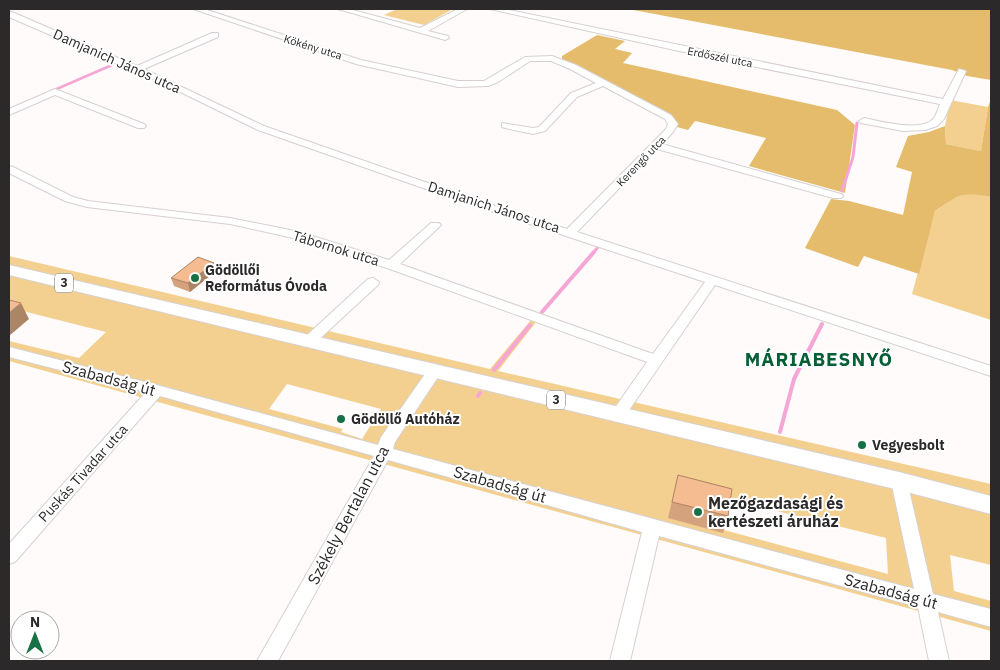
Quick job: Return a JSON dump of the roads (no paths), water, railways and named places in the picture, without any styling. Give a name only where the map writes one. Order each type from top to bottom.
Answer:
[{"type":"main road","name":"3","points":[[9,270],[899,481],[991,505]]},
{"type":"street","name":"Kökény utca","points":[[197,9],[350,59],[431,78]]},
{"type":"street","points":[[342,9],[445,38]]},
{"type":"street","points":[[421,31],[463,9]]},
{"type":"street","name":"Erdőszél utca","points":[[494,9],[946,102]]},
{"type":"street","name":"Damjanich János utca","points":[[9,14],[138,69],[261,128],[464,199],[570,232],[712,281],[832,318],[991,371]]},
{"type":"street","points":[[138,69],[215,34]]},
{"type":"street","name":"Kerengő utca","points":[[431,78],[458,84],[481,84],[495,80],[525,61],[540,58],[564,63],[649,105],[670,119],[672,126],[656,146],[570,232]]},
{"type":"street","points":[[864,121],[904,128],[926,127],[938,122],[962,70]]},
{"type":"street","points":[[505,125],[533,131],[542,129],[574,95],[604,83]]},
{"type":"street","points":[[9,112],[55,92],[141,126]]},
{"type":"street","points":[[656,146],[837,196]]},
{"type":"street","name":"Tábornok utca","points":[[10,171],[69,199],[87,204],[253,224],[296,235],[391,265],[656,360]]},
{"type":"street","points":[[391,265],[435,225]]},
{"type":"street","points":[[618,415],[712,281]]},
{"type":"street","points":[[309,341],[372,282]]},
{"type":"street","name":"Szabadság út","points":[[9,352],[157,390],[652,527],[991,618]]},
{"type":"street","name":"Székely Bertalan utca","points":[[267,661],[385,452],[387,441],[435,371]]},
{"type":"street","name":"Puskás Tivadar utca","points":[[9,556],[157,390]]},
{"type":"street","points":[[899,481],[939,661]]},
{"type":"street","points":[[620,661],[652,527]]},
{"type":"waterway","points":[[52,91],[112,65]]},
{"type":"waterway","points":[[842,191],[853,157],[857,123]]},
{"type":"waterway","points":[[593,253],[598,247]]},
{"type":"waterway","points":[[542,312],[594,252]]},
{"type":"waterway","points":[[780,432],[794,379],[822,324]]},
{"type":"waterway","points":[[494,370],[530,325]]},
{"type":"place","name":"Gödöllői Református Óvoda","points":[[195,278]]},
{"type":"place","name":"Gödöllő Autóház","points":[[341,419]]},
{"type":"place","name":"Vegyesbolt","points":[[862,445]]},
{"type":"place","name":"Mezőgazdasági és kertészeti áruház","points":[[698,512]]},
{"type":"district","name":"MÁRIABESNYŐ","points":[[819,359]]}]
